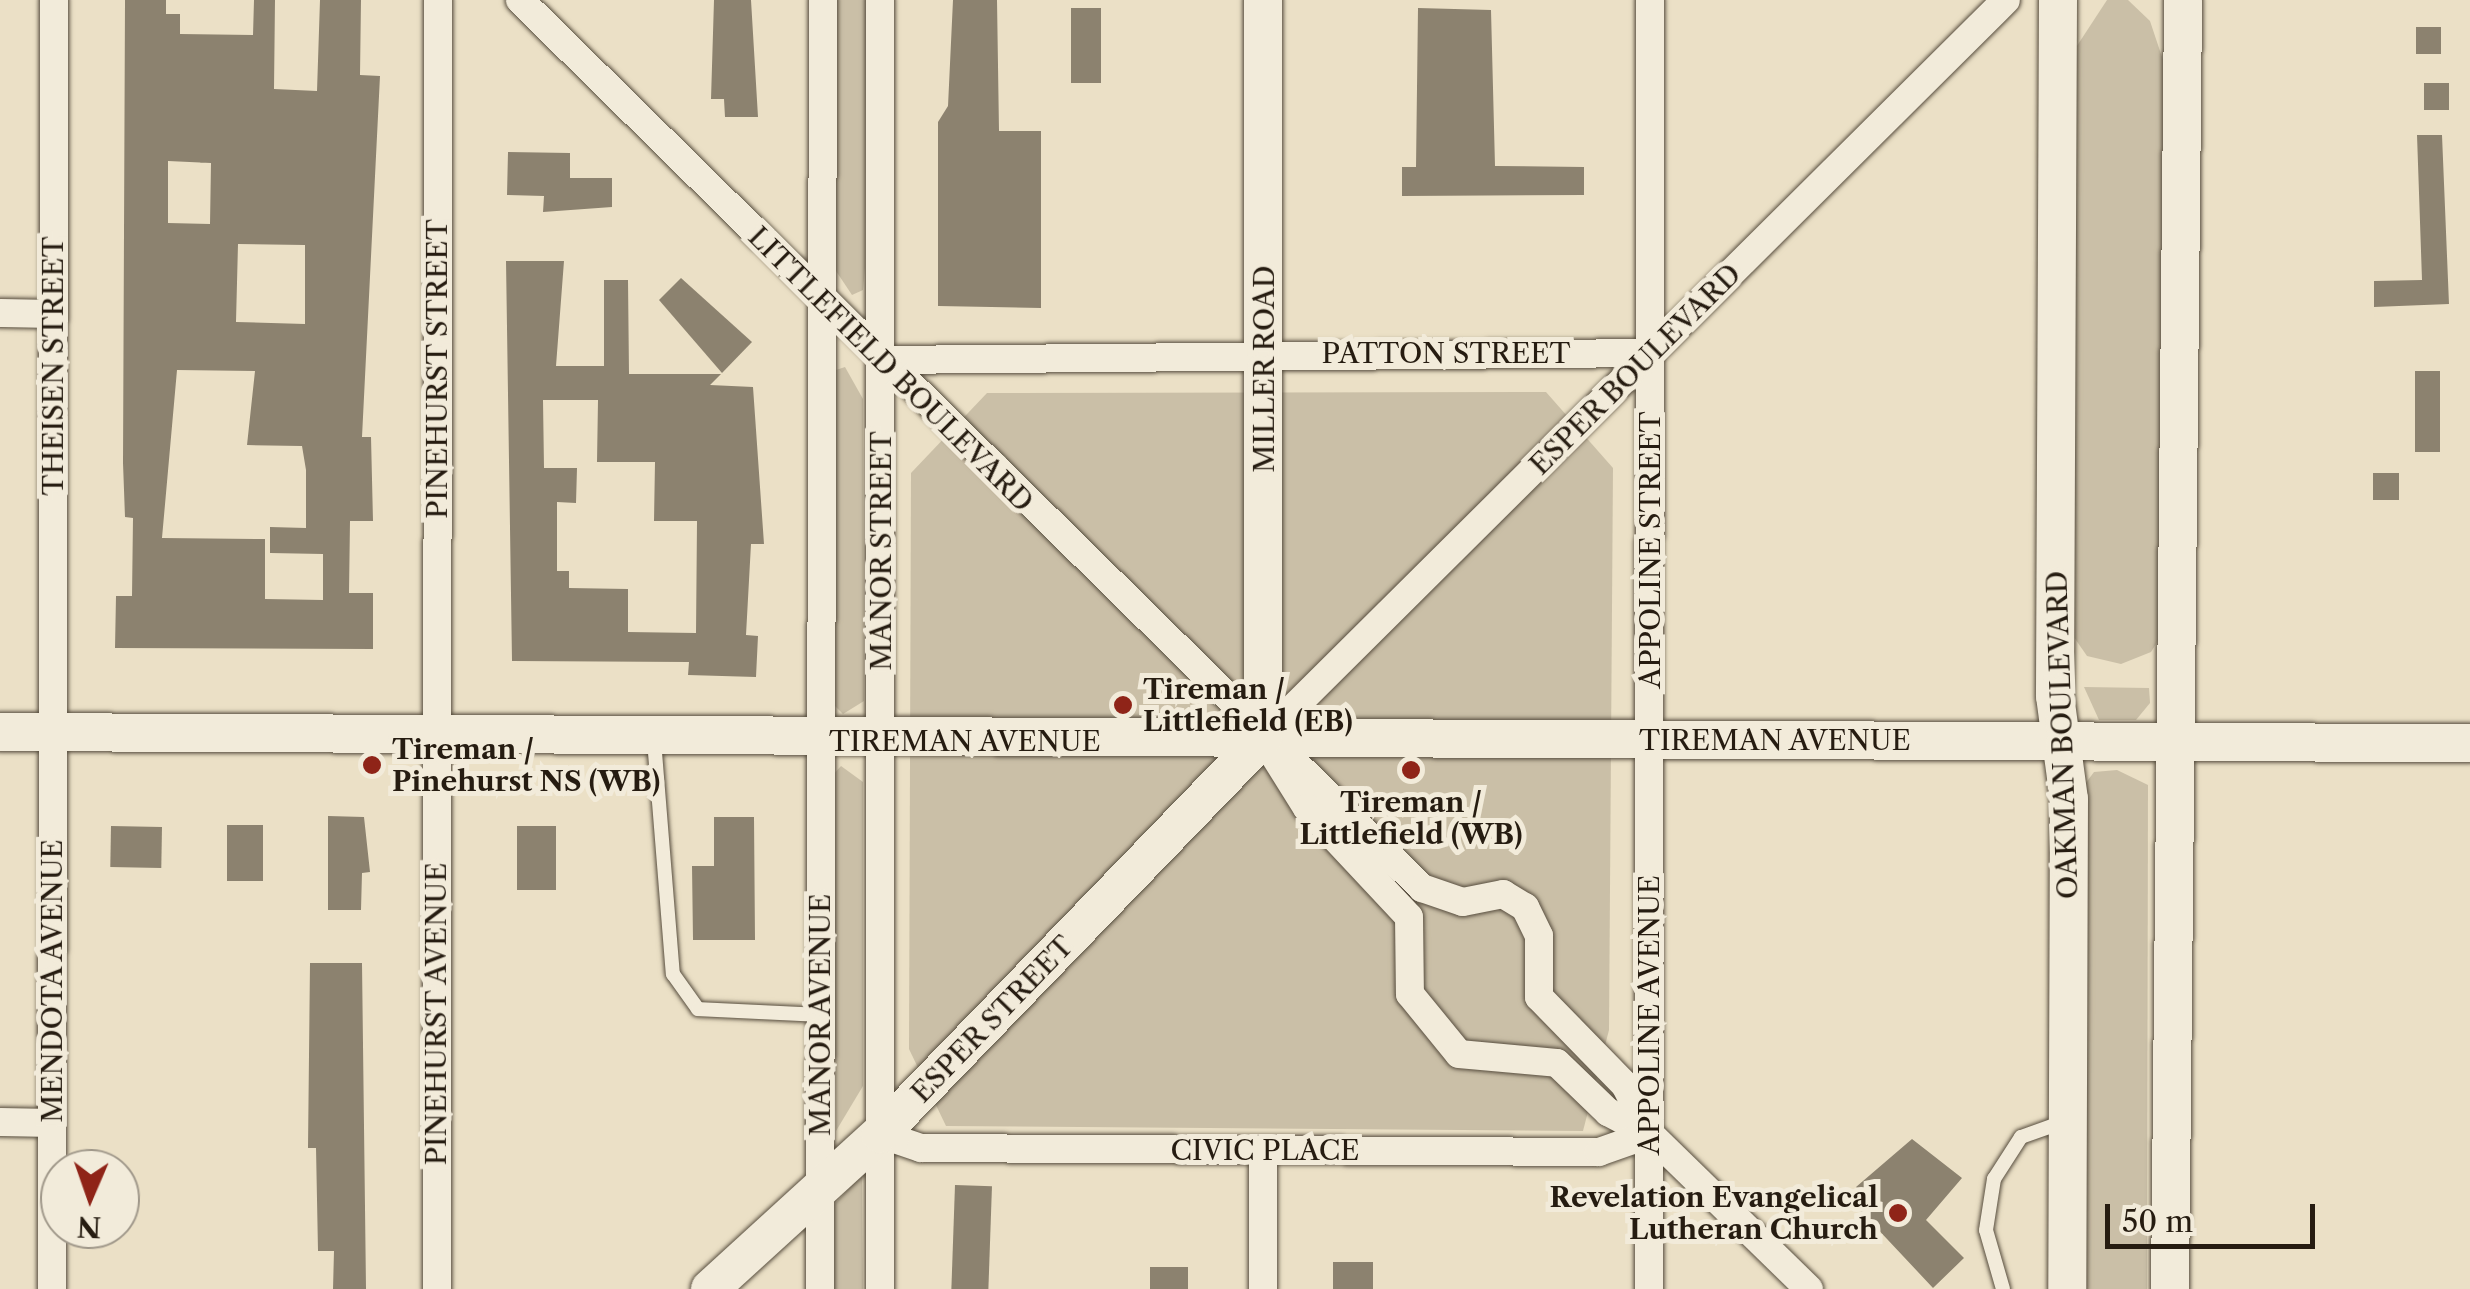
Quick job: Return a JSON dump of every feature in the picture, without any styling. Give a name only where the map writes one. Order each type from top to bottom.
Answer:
[{"type":"street","name":"THEISEN STREET","points":[[53,732],[54,0]]},
{"type":"street","name":"PINEHURST STREET","points":[[436,738],[438,0]]},
{"type":"street","name":"LITTLEFIELD BOULEVARD","points":[[520,0],[1263,738]]},
{"type":"street","points":[[820,741],[822,0]]},
{"type":"street","name":"MANOR STREET","points":[[880,0],[880,742]]},
{"type":"street","name":"MILLER ROAD","points":[[1263,0],[1263,738]]},
{"type":"street","name":"APPOLINE STREET","points":[[1649,740],[1650,0]]},
{"type":"street","name":"ESPER BOULEVARD","points":[[1263,738],[2006,0]]},
{"type":"street","name":"OAKMAN BOULEVARD","points":[[2058,0],[2060,740],[2069,799],[2067,1289]]},
{"type":"street","points":[[2170,1289],[2170,741],[2182,0]]},
{"type":"street","points":[[0,313],[54,314]]},
{"type":"street","name":"PATTON STREET","points":[[882,360],[1264,353],[1651,354]]},
{"type":"street","name":"TIREMAN AVENUE","points":[[0,732],[880,742],[1263,738],[2470,744]]},
{"type":"street","name":"MENDOTA AVENUE","points":[[52,1289],[53,732]]},
{"type":"street","name":"PINEHURST AVENUE","points":[[436,738],[437,1289]]},
{"type":"street","points":[[1263,738],[1327,787],[1431,895],[1463,902],[1503,894],[1525,907],[1539,936],[1539,997],[1625,1085],[1650,1134]]},
{"type":"street","points":[[1263,738],[1307,808],[1408,917],[1410,994],[1459,1054],[1482,1063],[1544,1056],[1650,1134],[1809,1289]]},
{"type":"street","name":"ESPER STREET","points":[[710,1289],[820,1181],[880,1134],[1263,738]]},
{"type":"street","name":"APPOLINE AVENUE","points":[[1649,740],[1649,1289]]},
{"type":"street","name":"MANOR AVENUE","points":[[820,741],[820,1289]]},
{"type":"street","points":[[880,742],[880,1289]]},
{"type":"street","points":[[0,1122],[52,1123]]},
{"type":"street","name":"CIVIC PLACE","points":[[880,1134],[921,1148],[1599,1152],[1650,1134]]},
{"type":"street","points":[[1263,1150],[1263,1289]]},
{"type":"lane","points":[[654,740],[673,974],[698,1009],[820,1015]]},
{"type":"lane","points":[[2003,1289],[1986,1230],[1994,1179],[2021,1138],[2067,1121]]},
{"type":"shaded area","points":[[833,0],[866,0],[865,267],[863,290],[852,295],[836,271]]},
{"type":"shaded area","points":[[2107,0],[2128,0],[2150,21],[2166,69],[2161,636],[2151,652],[2121,664],[2087,656],[2069,630],[2071,55]]},
{"type":"shaded area","points":[[845,367],[863,399],[864,701],[843,714],[832,703],[836,370]]},
{"type":"shaded area","points":[[1546,392],[1613,468],[1609,1030],[1583,1131],[946,1126],[909,1049],[911,473],[987,393]]},
{"type":"shaded area","points":[[2084,687],[2149,688],[2150,703],[2136,720],[2099,720]]},
{"type":"shaded area","points":[[841,766],[863,782],[863,1086],[836,1131],[832,776]]},
{"type":"shaded area","points":[[2117,770],[2148,785],[2147,1289],[2084,1289],[2085,784],[2094,772]]},
{"type":"shaded area","points":[[862,1174],[863,1289],[832,1289],[833,1206]]},
{"type":"building","points":[[125,0],[166,0],[166,14],[180,14],[180,34],[253,35],[254,0],[275,0],[274,89],[317,91],[320,0],[361,0],[360,75],[380,76],[362,437],[371,437],[373,521],[350,521],[349,593],[373,593],[373,649],[115,648],[116,596],[132,596],[133,518],[125,517]],"holes":[[[168,161],[211,163],[210,224],[168,223]],[[238,244],[305,245],[305,324],[236,322]],[[177,370],[255,371],[247,445],[302,446],[306,470],[306,528],[270,527],[270,553],[323,554],[323,600],[265,599],[265,539],[162,538]]]},
{"type":"building","points":[[714,0],[751,0],[758,117],[725,117],[724,99],[711,99]]},
{"type":"building","points":[[953,0],[997,0],[999,131],[1041,131],[1041,308],[938,306],[938,122],[948,106]]},
{"type":"building","points":[[1071,8],[1101,8],[1101,83],[1071,83]]},
{"type":"building","points":[[1418,8],[1491,10],[1495,166],[1584,167],[1584,195],[1402,196],[1402,167],[1416,167]]},
{"type":"building","points":[[2416,27],[2441,27],[2441,54],[2416,54]]},
{"type":"building","points":[[2424,83],[2449,83],[2449,110],[2424,110]]},
{"type":"building","points":[[2417,135],[2442,135],[2449,304],[2374,307],[2374,281],[2422,280]]},
{"type":"building","points":[[508,152],[570,153],[570,178],[612,178],[612,207],[543,212],[544,196],[507,195]]},
{"type":"building","points":[[506,261],[564,261],[556,366],[604,366],[604,280],[628,280],[629,374],[721,374],[710,385],[753,387],[764,544],[751,544],[746,635],[758,636],[756,677],[688,675],[689,662],[512,661]],"holes":[[[543,400],[598,400],[597,462],[655,462],[654,521],[697,521],[696,633],[628,632],[628,589],[569,588],[569,571],[557,571],[557,502],[576,503],[577,468],[544,468]]]},
{"type":"building","points":[[681,278],[752,342],[722,373],[659,300]]},
{"type":"building","points":[[2415,371],[2440,371],[2440,452],[2415,452]]},
{"type":"building","points":[[2373,473],[2399,473],[2399,500],[2373,500]]},
{"type":"building","points":[[328,816],[364,817],[370,872],[362,873],[361,910],[328,910]]},
{"type":"building","points":[[714,817],[754,817],[755,940],[693,940],[692,866],[714,866]]},
{"type":"building","points":[[227,825],[263,825],[263,881],[227,881]]},
{"type":"building","points":[[111,826],[162,827],[161,868],[110,867]]},
{"type":"building","points":[[517,826],[556,826],[556,890],[517,890]]},
{"type":"building","points":[[310,963],[362,963],[366,1289],[333,1289],[334,1251],[318,1251],[316,1148],[308,1148]]},
{"type":"building","name":"Revelation Evangelical Lutheran Church","points":[[1912,1139],[1962,1178],[1926,1220],[1964,1258],[1933,1288],[1857,1207],[1866,1198],[1856,1187]]},
{"type":"building","points":[[955,1185],[992,1186],[988,1289],[951,1289]]},
{"type":"building","points":[[1333,1262],[1373,1262],[1373,1289],[1333,1289]]},
{"type":"building","points":[[1150,1267],[1188,1267],[1188,1289],[1150,1289]]},
{"type":"place","name":"Tireman / Littlefield (EB)","points":[[1123,705]]},
{"type":"place","name":"Tireman / Pinehurst NS (WB)","points":[[372,765]]},
{"type":"place","name":"Tireman / Littlefield (WB)","points":[[1411,770]]},
{"type":"place","name":"Revelation Evangelical Lutheran Church","points":[[1898,1213]]}]
